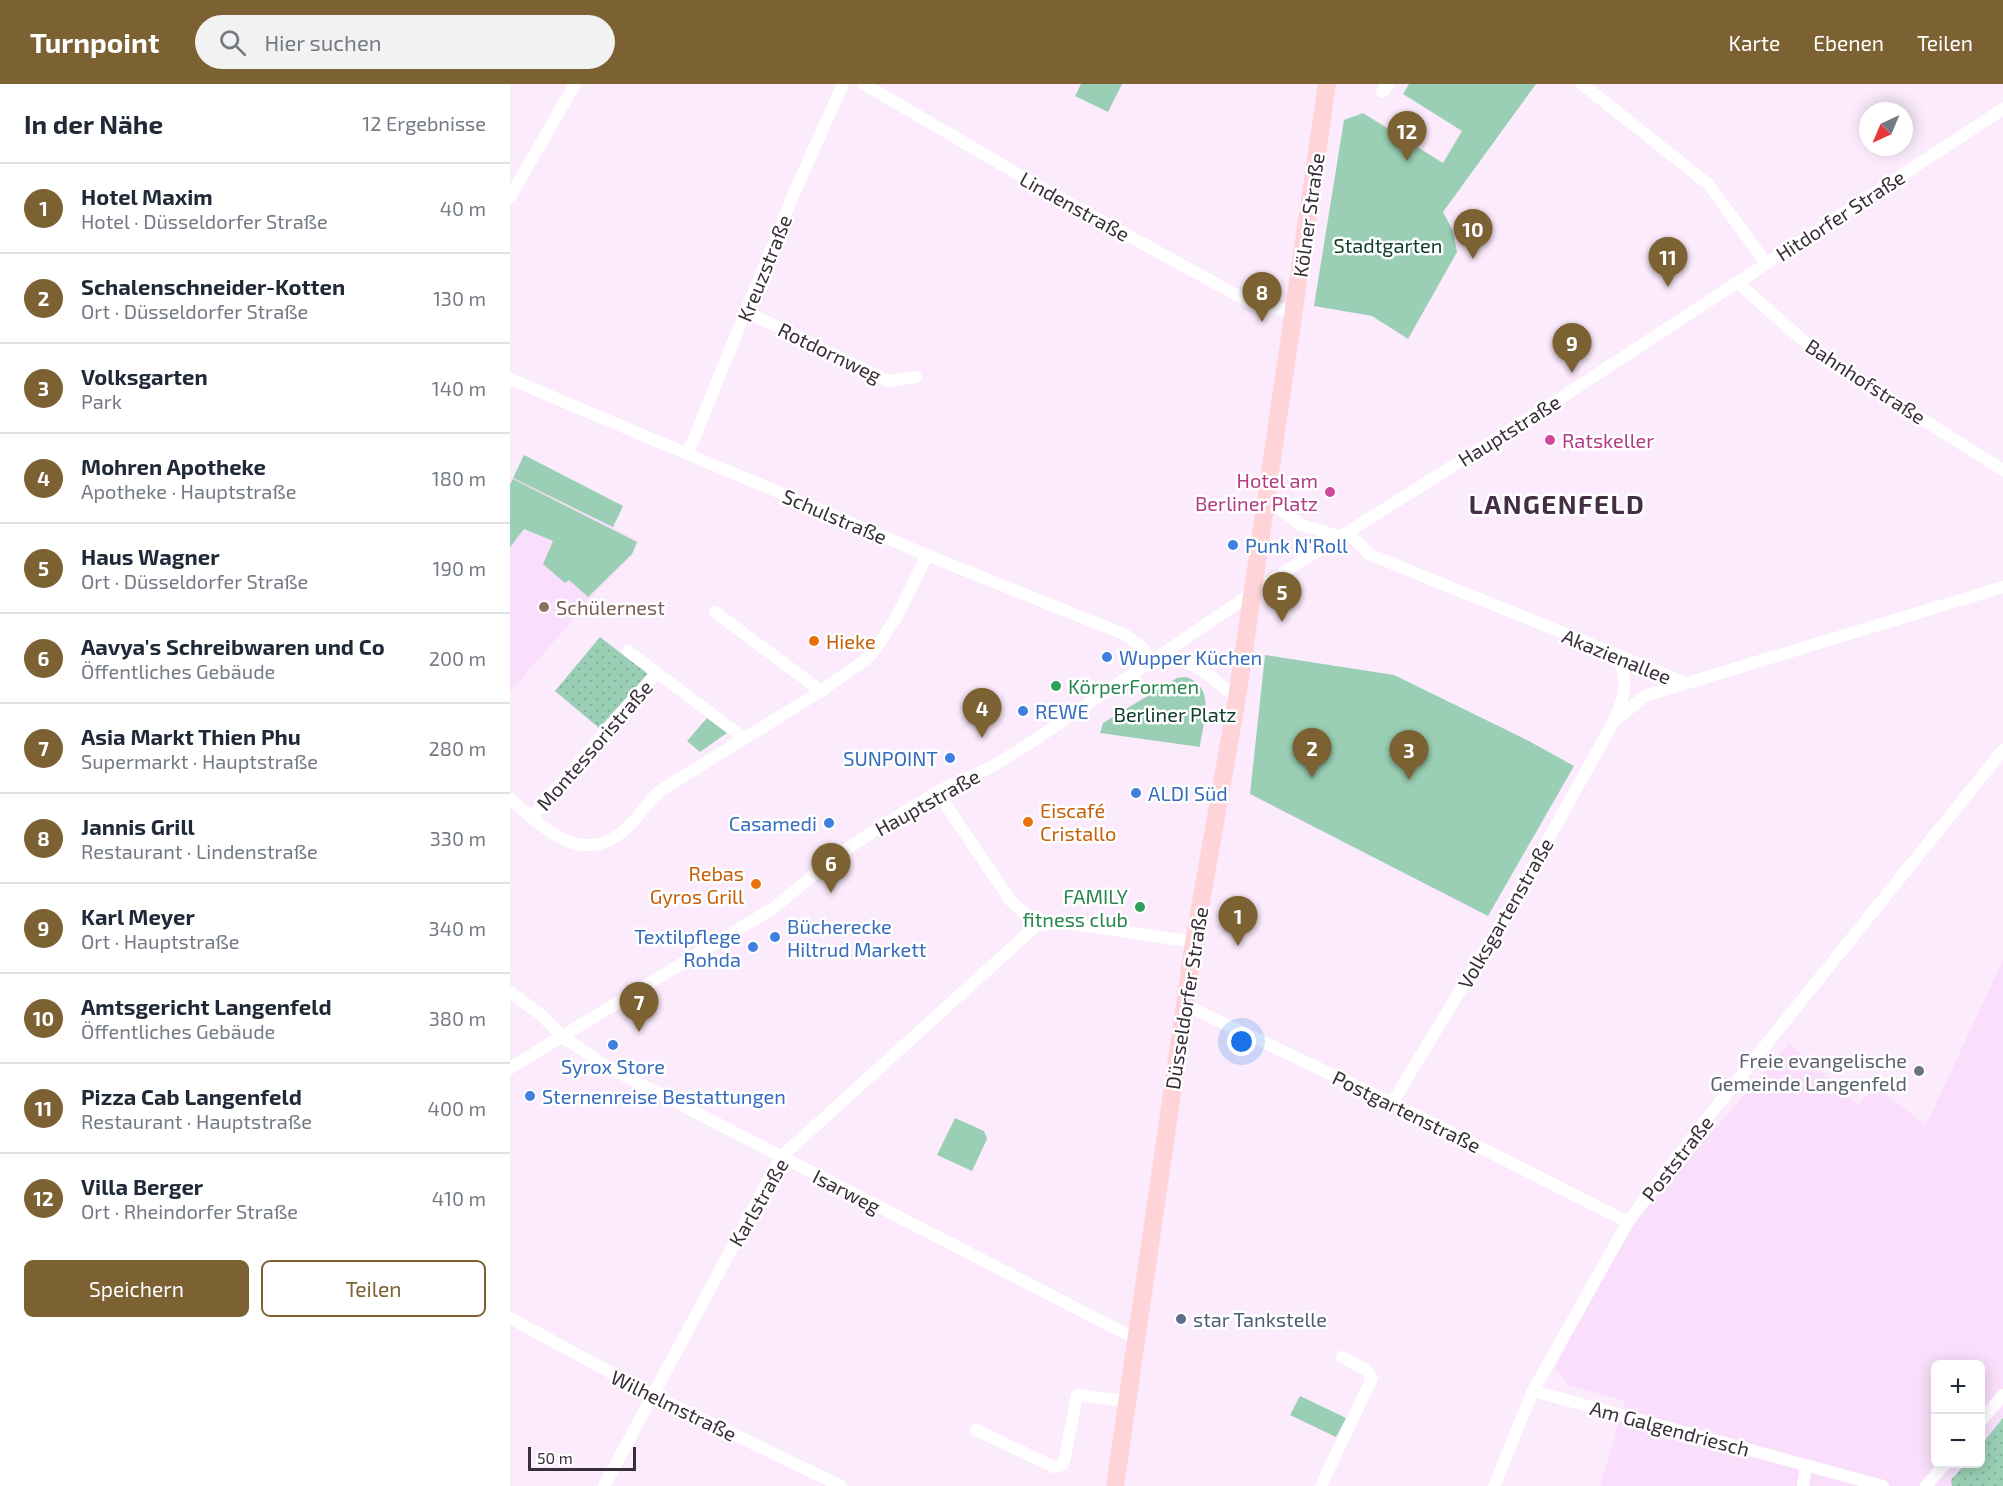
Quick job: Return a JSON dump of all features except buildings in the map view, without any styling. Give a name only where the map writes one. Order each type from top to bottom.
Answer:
[{"type":"main road","name":"Kölner Straße","points":[[1252,595],[1327,84]]},
{"type":"main road","name":"Düsseldorfer Straße","points":[[1115,1486],[1134,1338],[1194,942],[1237,698],[1252,595]]},
{"type":"street","points":[[510,196],[575,84]]},
{"type":"street","name":"Kreuzstraße","points":[[688,453],[795,191],[843,84]]},
{"type":"street","name":"Lindenstraße","points":[[864,84],[1040,187],[1252,304],[1293,311]]},
{"type":"street","points":[[1582,84],[1708,184],[1766,263]]},
{"type":"street","name":"Hitdorfer Straße","points":[[1737,282],[2003,109]]},
{"type":"street","name":"Bahnhofstraße","points":[[1737,282],[1817,353],[2003,470]]},
{"type":"street","name":"Hauptstraße","points":[[510,1068],[775,907],[836,856],[937,792],[1006,759],[1252,595],[1737,282]]},
{"type":"street","name":"Rotdornweg","points":[[747,312],[888,381],[916,376]]},
{"type":"street","name":"Schulstraße","points":[[510,379],[927,555],[1124,634],[1142,647],[1152,662]]},
{"type":"street","points":[[1267,498],[1299,524],[1344,535]]},
{"type":"street","name":"Akazienallee","points":[[1344,535],[1369,554],[1686,684],[2003,587]]},
{"type":"street","name":"Montessoristraße","points":[[510,799],[565,842],[578,845],[602,843],[630,826],[663,789],[821,691],[873,652],[896,618],[927,555]]},
{"type":"street","points":[[715,612],[821,691]]},
{"type":"street","name":"Montessoristraße","points":[[628,651],[744,738]]},
{"type":"street","points":[[1164,653],[1201,669],[1237,698]]},
{"type":"street","name":"Volksgartenstraße","points":[[1392,1103],[1506,915],[1614,721],[1625,694],[1625,673],[1617,657]]},
{"type":"street","name":"Montessoristraße","points":[[532,817],[657,672]]},
{"type":"street","name":"Volksgartenstraße","points":[[1614,721],[1645,696],[1686,684]]},
{"type":"street","name":"Poststraße","points":[[1494,1486],[1533,1391],[1628,1222],[1708,1117],[2003,750]]},
{"type":"street","points":[[937,792],[1010,900],[1037,925],[1068,923],[1194,942]]},
{"type":"street","name":"Karlstraße","points":[[604,1486],[781,1157],[1037,925]]},
{"type":"street","name":"Isarweg","points":[[510,992],[541,1015],[563,1037],[604,1065],[1134,1338]]},
{"type":"street","name":"Postgartenstraße","points":[[1185,1005],[1392,1103],[1628,1222]]},
{"type":"street","name":"Wilhelmstraße","points":[[511,1321],[652,1395],[841,1486]]},
{"type":"street","points":[[1321,1486],[1372,1378],[1366,1370],[1342,1357]]},
{"type":"street","name":"Am Galgendriesch","points":[[1533,1391],[1883,1486]]},
{"type":"street","points":[[976,1430],[1054,1467],[1062,1465],[1065,1458],[1077,1395],[1126,1401]]},
{"type":"street","points":[[1985,1416],[2003,1395]]},
{"type":"street","points":[[1803,1486],[1806,1466]]},
{"type":"street","points":[[1926,1486],[1942,1468]]},
{"type":"shaded area","points":[[524,455],[623,506],[613,527],[638,541],[633,554],[598,590],[510,692],[510,477],[513,478]]},
{"type":"shaded area","points":[[2003,960],[2003,1486],[1600,1486],[1625,1401],[1568,1385],[1555,1367],[1631,1226],[1789,1043],[1859,1105],[1875,1086],[1926,1125]]},
{"type":"green space","points":[[1081,84],[1122,84],[1108,112],[1075,96]]},
{"type":"green space","name":"Stadtgarten","points":[[1409,84],[1536,84],[1443,212],[1453,231],[1457,252],[1408,339],[1372,316],[1314,306],[1344,120],[1363,113],[1443,163],[1462,131],[1403,94]]},
{"type":"green space","points":[[524,455],[623,506],[613,527],[513,478]]},
{"type":"green space","points":[[513,479],[637,542],[632,554],[588,597],[569,580],[565,583],[543,564],[553,541],[524,529],[510,547],[510,485]]},
{"type":"green space","points":[[600,637],[648,674],[599,728],[555,691]]},
{"type":"green space","points":[[1265,655],[1394,675],[1527,740],[1574,766],[1488,916],[1250,794]]},
{"type":"green space","name":"Berliner Platz","points":[[1185,677],[1195,681],[1205,696],[1206,706],[1200,747],[1100,733],[1103,723],[1177,678]]},
{"type":"green space","points":[[707,718],[727,733],[700,752],[687,741]]},
{"type":"green space","points":[[955,1118],[984,1131],[987,1139],[972,1171],[937,1155]]},
{"type":"green space","points":[[1300,1396],[1346,1418],[1336,1437],[1290,1415]]},
{"type":"green space","points":[[2003,1418],[2003,1486],[1952,1486],[1951,1480],[1962,1468],[1985,1468],[1985,1440]]},
{"type":"place","name":"Villa Berger","points":[[1407,161]]},
{"type":"place","name":"Amtsgericht Langenfeld","points":[[1473,259]]},
{"type":"place","name":"Pizza Cab Langenfeld","points":[[1668,287]]},
{"type":"place","name":"Jannis Grill","points":[[1262,322]]},
{"type":"place","name":"Karl Meyer","points":[[1572,373]]},
{"type":"place","name":"Ratskeller","points":[[1550,440]]},
{"type":"place","name":"Hotel am Berliner Platz","points":[[1330,492]]},
{"type":"place","name":"Punk N'Roll","points":[[1233,545]]},
{"type":"place","name":"Schülernest","points":[[544,607]]},
{"type":"place","name":"Haus Wagner","points":[[1282,622]]},
{"type":"place","name":"Hieke","points":[[814,641]]},
{"type":"place","name":"Wupper Küchen","points":[[1107,657]]},
{"type":"place","name":"KörperFormen","points":[[1056,686]]},
{"type":"place","name":"REWE","points":[[1023,711]]},
{"type":"place","name":"Mohren Apotheke","points":[[982,738]]},
{"type":"place","name":"SUNPOINT","points":[[950,758]]},
{"type":"place","name":"Schalenschneider-Kotten","points":[[1312,778]]},
{"type":"place","name":"Volksgarten","points":[[1409,780]]},
{"type":"place","name":"ALDI Süd","points":[[1136,793]]},
{"type":"place","name":"Eiscafé Cristallo","points":[[1028,822]]},
{"type":"place","name":"Casamedi","points":[[829,823]]},
{"type":"place","name":"Rebas Gyros Grill","points":[[756,884]]},
{"type":"place","name":"Aavya's Schreibwaren und Co","points":[[831,893]]},
{"type":"place","name":"FAMILY fitness club","points":[[1140,907]]},
{"type":"place","name":"Bücherecke Hiltrud Markett","points":[[775,937]]},
{"type":"place","name":"Hotel Maxim","points":[[1238,946]]},
{"type":"place","name":"Textilpflege Rohda","points":[[753,947]]},
{"type":"place","name":"Asia Markt Thien Phu","points":[[639,1032]]},
{"type":"place","name":"Syrox Store","points":[[613,1045]]},
{"type":"place","name":"Freie evangelische Gemeinde Langenfeld","points":[[1919,1071]]},
{"type":"place","name":"Sternenreise Bestattungen","points":[[530,1096]]},
{"type":"place","name":"star Tankstelle","points":[[1181,1319]]},
{"type":"district","name":"LANGENFELD","points":[[1557,503]]}]
